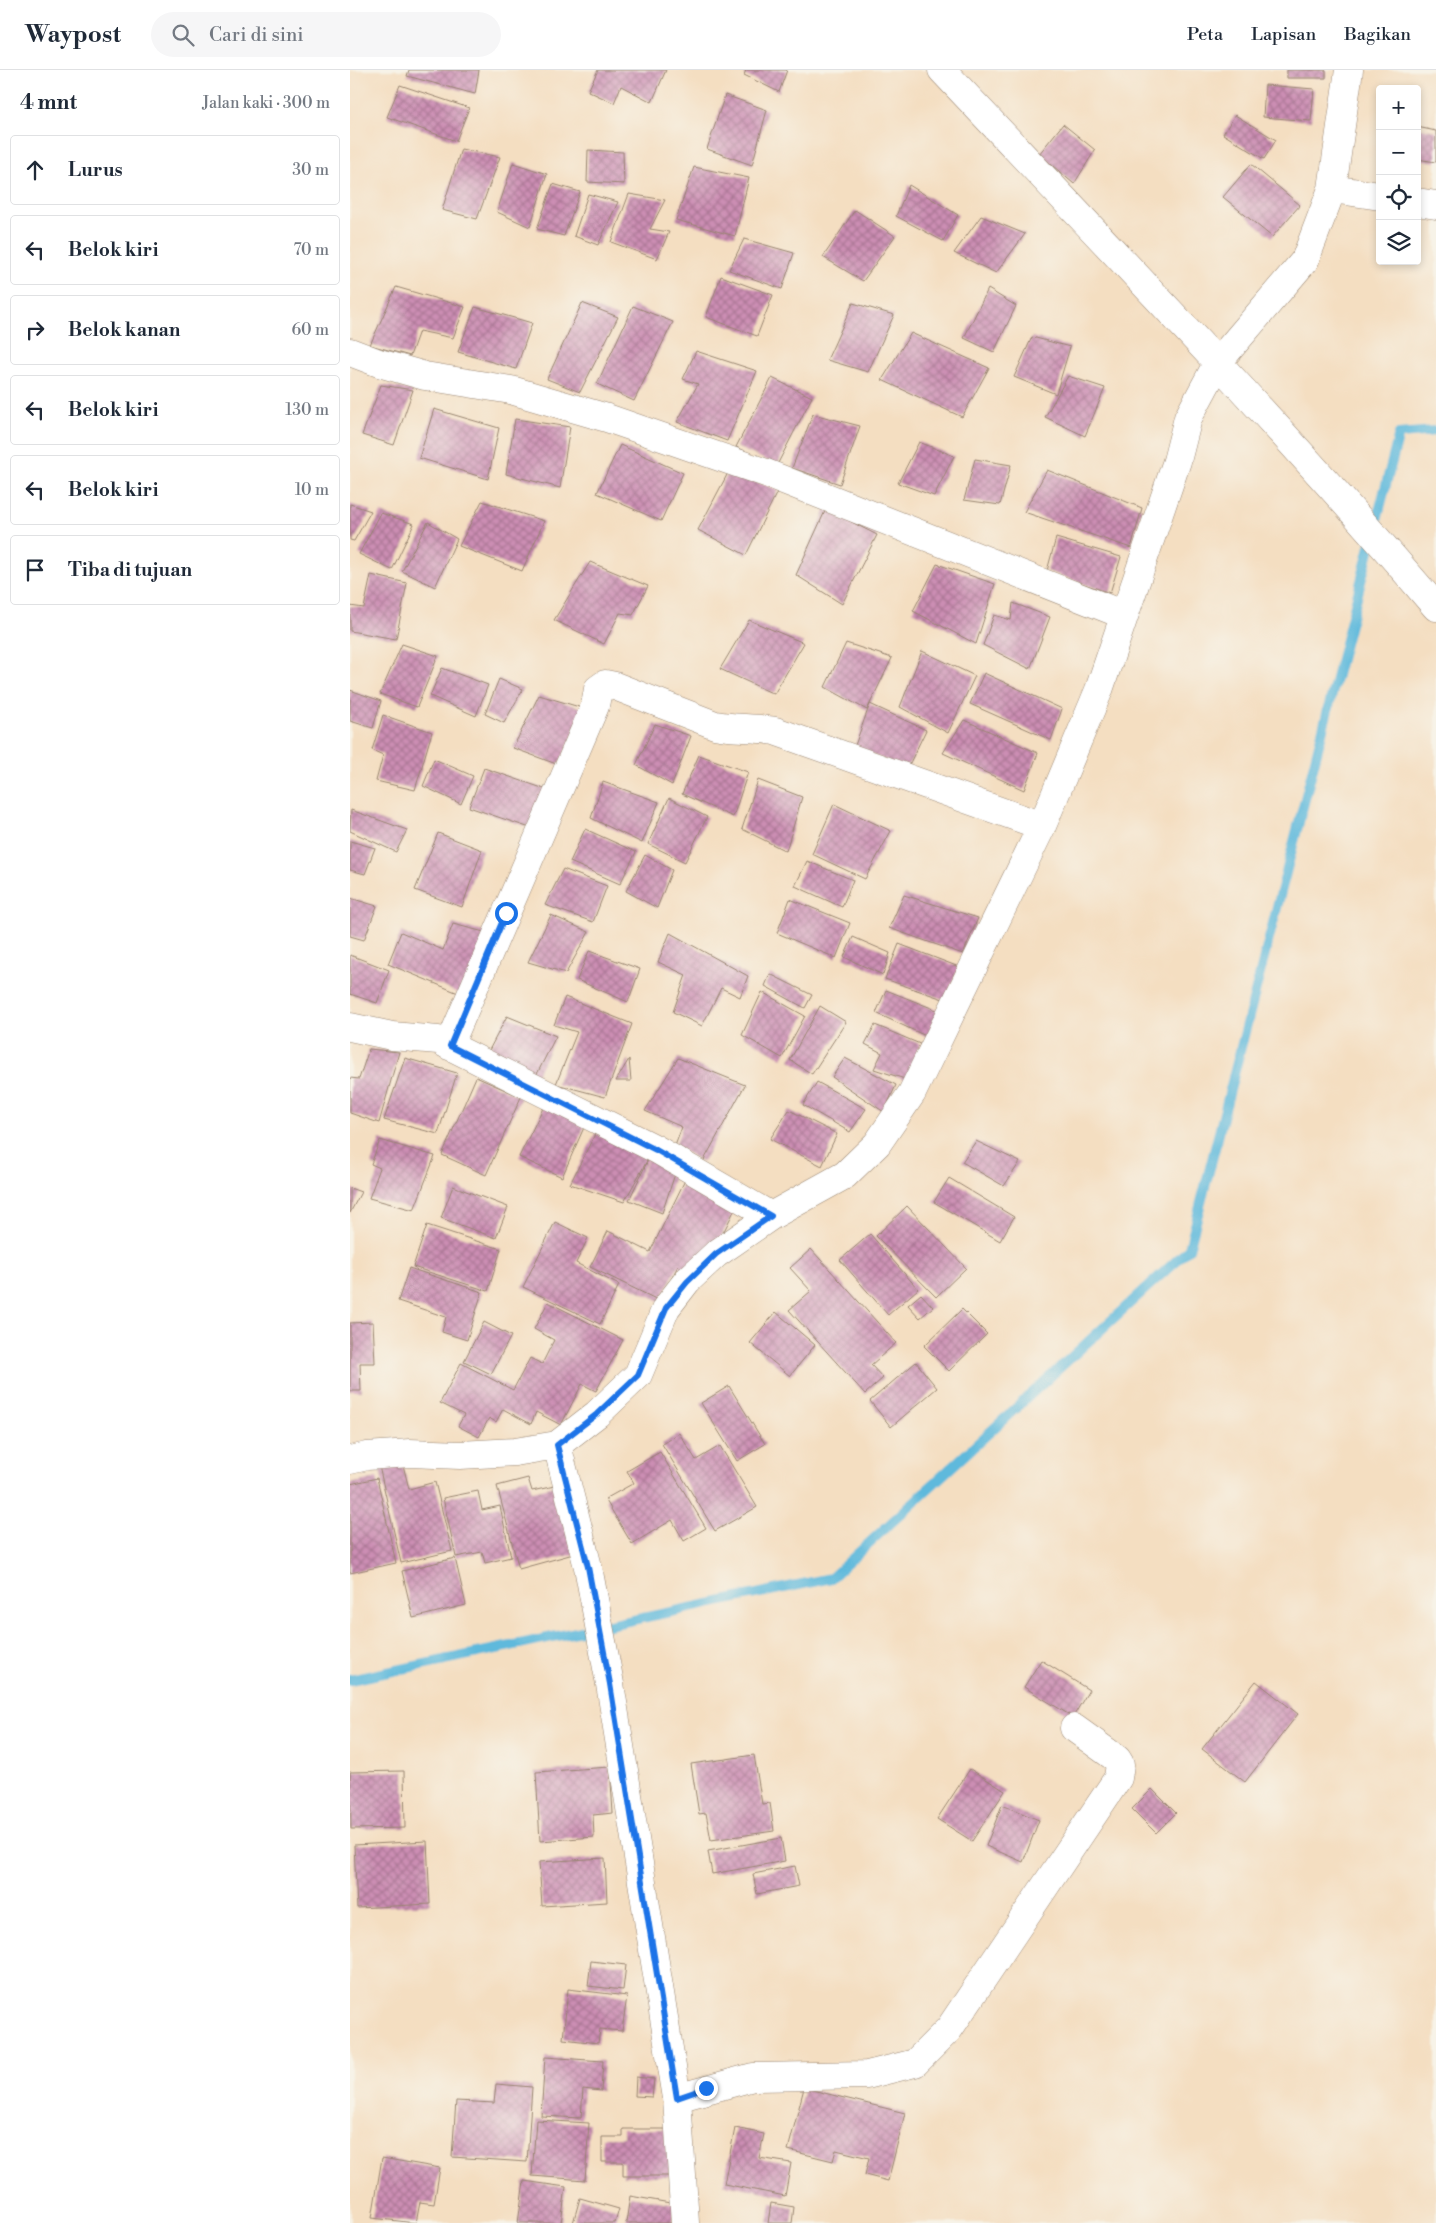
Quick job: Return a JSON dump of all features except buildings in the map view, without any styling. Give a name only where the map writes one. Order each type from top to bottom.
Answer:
[{"type":"street","points":[[942,70],[1218,362],[1355,511],[1436,607]]},
{"type":"street","points":[[350,1460],[367,1456],[410,1453],[460,1455],[515,1452],[557,1445],[597,1414],[638,1375],[666,1308],[687,1282],[716,1254],[771,1216],[845,1175],[877,1144],[912,1093],[1042,826],[1098,690],[1178,461],[1188,418],[1218,362],[1305,260],[1332,189],[1349,70]]},
{"type":"street","points":[[1332,189],[1376,195]]},
{"type":"street","points":[[1421,203],[1436,205]]},
{"type":"street","points":[[350,352],[378,363],[425,376],[511,390],[607,418],[766,473],[1124,615]]},
{"type":"street","points":[[450,1046],[595,706],[598,689],[604,684],[624,689],[715,725],[727,728],[740,726],[775,731],[1042,826]]},
{"type":"street","points":[[350,1026],[392,1036],[438,1040],[656,1150],[771,1216]]},
{"type":"street","points":[[557,1445],[588,1567],[610,1684],[677,2098],[685,2223]]},
{"type":"street","points":[[677,2098],[753,2077],[867,2075],[915,2063],[949,2029],[1118,1778],[1120,1764],[1117,1759],[1074,1728]]},
{"type":"waterway","points":[[350,1680],[831,1578],[1189,1249],[1399,434],[1436,431]]},
{"type":"route","points":[[506,913],[450,1046],[656,1150],[771,1216],[716,1254],[687,1282],[666,1308],[638,1375],[597,1414],[557,1445],[588,1567],[610,1684],[677,2098],[706,2088]]}]
